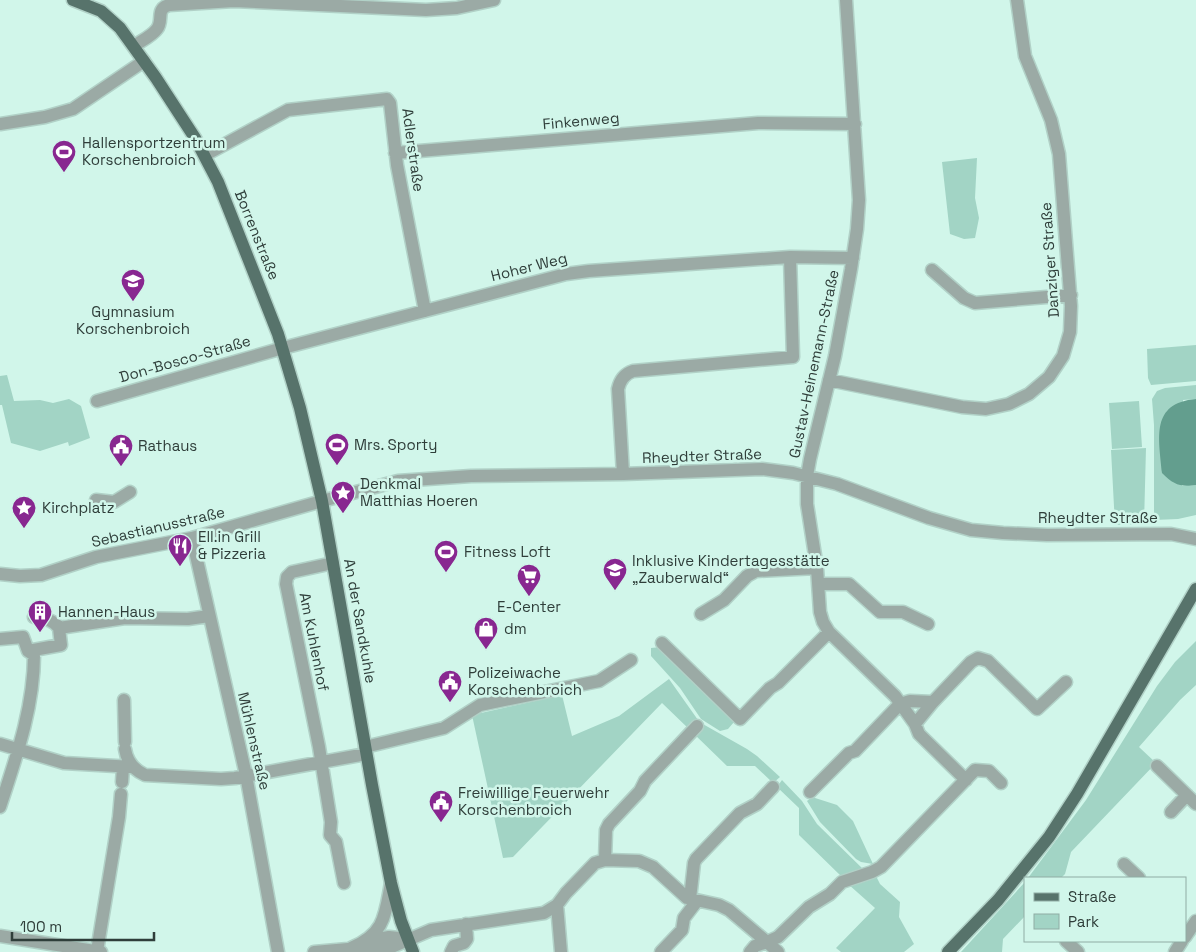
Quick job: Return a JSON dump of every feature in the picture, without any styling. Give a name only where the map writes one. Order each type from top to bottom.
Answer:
[{"type":"main road","name":"Borrenstraße","points":[[77,1],[101,11],[115,23],[134,46],[205,155],[218,182],[283,348],[304,422],[322,501]]},
{"type":"main road","name":"An der Sandkuhle","points":[[322,501],[391,883],[413,952]]},
{"type":"main road","points":[[948,952],[1003,894],[1049,837],[1081,787],[1191,602],[1196,589]]},
{"type":"street","points":[[134,46],[157,29],[162,9],[169,5],[234,1],[426,10],[464,7],[494,0]]},
{"type":"street","name":"Gustav-Heinemann-Straße","points":[[829,632],[820,615],[819,584],[807,510],[807,476],[829,380],[853,258],[859,200],[846,0]]},
{"type":"street","name":"Danziger Straße","points":[[829,380],[974,409],[992,408],[1008,404],[1029,394],[1049,377],[1065,350],[1070,332],[1071,295],[1057,140],[1051,120],[1025,56],[1017,0]]},
{"type":"street","points":[[0,124],[69,111],[144,61]]},
{"type":"street","name":"Adlerstraße","points":[[205,155],[290,109],[384,98],[389,100],[395,153],[425,310]]},
{"type":"street","name":"Finkenweg","points":[[395,153],[770,122],[855,124]]},
{"type":"street","points":[[623,474],[618,389],[620,381],[627,373],[793,357],[790,257]]},
{"type":"street","name":"Gustav-Heinemann-Straße","points":[[790,257],[853,258]]},
{"type":"street","name":"Hoher Weg","points":[[283,348],[577,272],[790,257]]},
{"type":"street","points":[[932,270],[964,298],[975,303],[1071,295]]},
{"type":"street","name":"Don-Bosco-Straße","points":[[97,402],[283,348]]},
{"type":"street","name":"Rheydter Straße","points":[[322,501],[408,480],[471,476],[623,474],[754,469],[785,472],[837,484],[945,524],[971,530],[1017,534],[1178,534],[1196,539]]},
{"type":"street","points":[[96,500],[114,502],[130,492]]},
{"type":"street","name":"Sebastianusstraße","points":[[0,574],[20,576],[41,575],[104,555],[192,538],[322,501]]},
{"type":"street","points":[[1178,534],[1196,528]]},
{"type":"street","name":"Mühlenstraße","points":[[192,538],[246,775],[278,952]]},
{"type":"street","name":"Am Kuhlenhof","points":[[333,563],[294,572],[289,574],[286,581],[321,762],[331,822],[330,835],[336,842],[344,883]]},
{"type":"street","points":[[700,614],[724,600],[747,576],[756,571],[817,568]]},
{"type":"street","points":[[819,584],[849,584],[880,612],[903,612],[928,624]]},
{"type":"street","points":[[59,628],[125,618],[184,619],[209,616]]},
{"type":"street","points":[[28,650],[61,645],[59,628],[56,624],[47,619],[34,618]]},
{"type":"street","points":[[662,643],[740,719],[829,632],[895,696],[915,724],[919,734],[966,780]]},
{"type":"street","points":[[0,639],[23,637],[28,650],[34,655],[34,678],[30,702],[0,807]]},
{"type":"street","points":[[915,724],[971,662],[980,658],[990,663],[1037,709],[1066,682]]},
{"type":"street","points":[[0,744],[64,763],[128,767],[150,776],[220,779],[321,762],[444,728],[480,705],[599,681],[631,660]]},
{"type":"street","points":[[0,936],[99,952],[122,788],[128,767],[125,746],[124,700]]},
{"type":"street","points":[[810,792],[849,754],[855,751],[900,704],[910,701],[933,702]]},
{"type":"street","points":[[605,860],[606,830],[609,824],[640,791],[645,781],[697,726]]},
{"type":"street","points":[[1157,766],[1191,800],[1171,812]]},
{"type":"street","points":[[750,952],[755,946],[778,937],[808,907],[830,894],[842,882],[872,872],[883,865],[975,770],[989,771],[1001,783]]},
{"type":"street","points":[[661,952],[682,930],[684,918],[694,900],[694,863],[696,859],[740,813],[757,804],[773,786]]},
{"type":"street","points":[[314,952],[366,948],[389,937],[408,939],[430,930],[539,914],[553,909],[595,863],[605,860],[636,860],[645,862],[653,867],[682,895],[694,900],[719,905],[729,910],[778,952]]},
{"type":"street","points":[[1124,864],[1138,877]]},
{"type":"street","points":[[366,948],[383,921],[391,883]]},
{"type":"street","points":[[557,905],[560,952]]},
{"type":"street","points":[[451,952],[454,946],[467,939],[466,924]]},
{"type":"green space","points":[[977,158],[975,198],[979,218],[975,238],[964,239],[950,234],[942,162]]},
{"type":"green space","points":[[1196,345],[1196,381],[1151,385],[1148,378],[1147,349]]},
{"type":"green space","points":[[7,375],[14,401],[40,400],[53,403],[69,399],[81,406],[90,438],[69,446],[68,442],[40,451],[11,443],[2,405],[0,405],[0,376]]},
{"type":"green space","points":[[1196,385],[1196,399],[1183,400],[1182,486],[1196,485],[1196,515],[1178,519],[1154,520],[1154,425],[1152,399],[1157,391],[1165,388]]},
{"type":"green space","points":[[1139,401],[1142,447],[1112,449],[1109,403]]},
{"type":"green space","points":[[1146,448],[1144,524],[1115,525],[1111,450]]},
{"type":"green space","points":[[1196,641],[1196,685],[1180,700],[1139,747],[1156,763],[1071,852],[1065,874],[1062,877],[1029,877],[1086,800],[1157,686],[1175,662]]},
{"type":"green space","points":[[661,647],[734,722],[728,729],[720,731],[701,719],[680,688],[651,656],[651,648]]},
{"type":"green space","points":[[669,679],[698,720],[690,730],[662,703],[513,857],[503,858],[472,715],[562,695],[572,736],[619,716]]},
{"type":"green space","points":[[701,723],[747,749],[780,777],[773,783],[755,766],[727,766],[692,732]]},
{"type":"green space","points":[[782,780],[802,801],[817,824],[865,871],[843,878],[799,835],[799,808],[777,787]]},
{"type":"green space","points":[[812,797],[837,805],[853,821],[873,864],[856,859],[820,822],[807,801]]},
{"type":"green space","points":[[876,876],[880,884],[900,902],[899,917],[914,944],[904,952],[841,952],[836,948],[875,908],[848,884]]},
{"type":"green space","points":[[1024,883],[1024,917],[1003,939],[1002,952],[961,952]]},
{"type":"shaded area","points":[[1196,399],[1196,485],[1186,486],[1174,483],[1162,473],[1159,435],[1164,415],[1171,407],[1181,402]]},
{"type":"place","name":"Hallensportzentrum Korschenbroich","points":[[64,173]]},
{"type":"place","name":"Gymnasium Korschenbroich","points":[[133,302]]},
{"type":"place","name":"Mrs. Sporty","points":[[337,466]]},
{"type":"place","name":"Rathaus","points":[[121,467]]},
{"type":"place","name":"Denkmal Matthias Hoeren","points":[[343,514]]},
{"type":"place","name":"Kirchplatz","points":[[24,529]]},
{"type":"place","name":"Ell.in Grill & Pizzeria","points":[[180,567]]},
{"type":"place","name":"Fitness Loft","points":[[446,573]]},
{"type":"place","name":"Inklusive Kindertagesstätte „Zauberwald“","points":[[615,591]]},
{"type":"place","name":"E-Center","points":[[529,597]]},
{"type":"place","name":"Hannen-Haus","points":[[40,633]]},
{"type":"place","name":"dm","points":[[486,650]]},
{"type":"place","name":"Polizeiwache Korschenbroich","points":[[450,703]]},
{"type":"place","name":"Freiwillige Feuerwehr Korschenbroich","points":[[441,823]]}]
